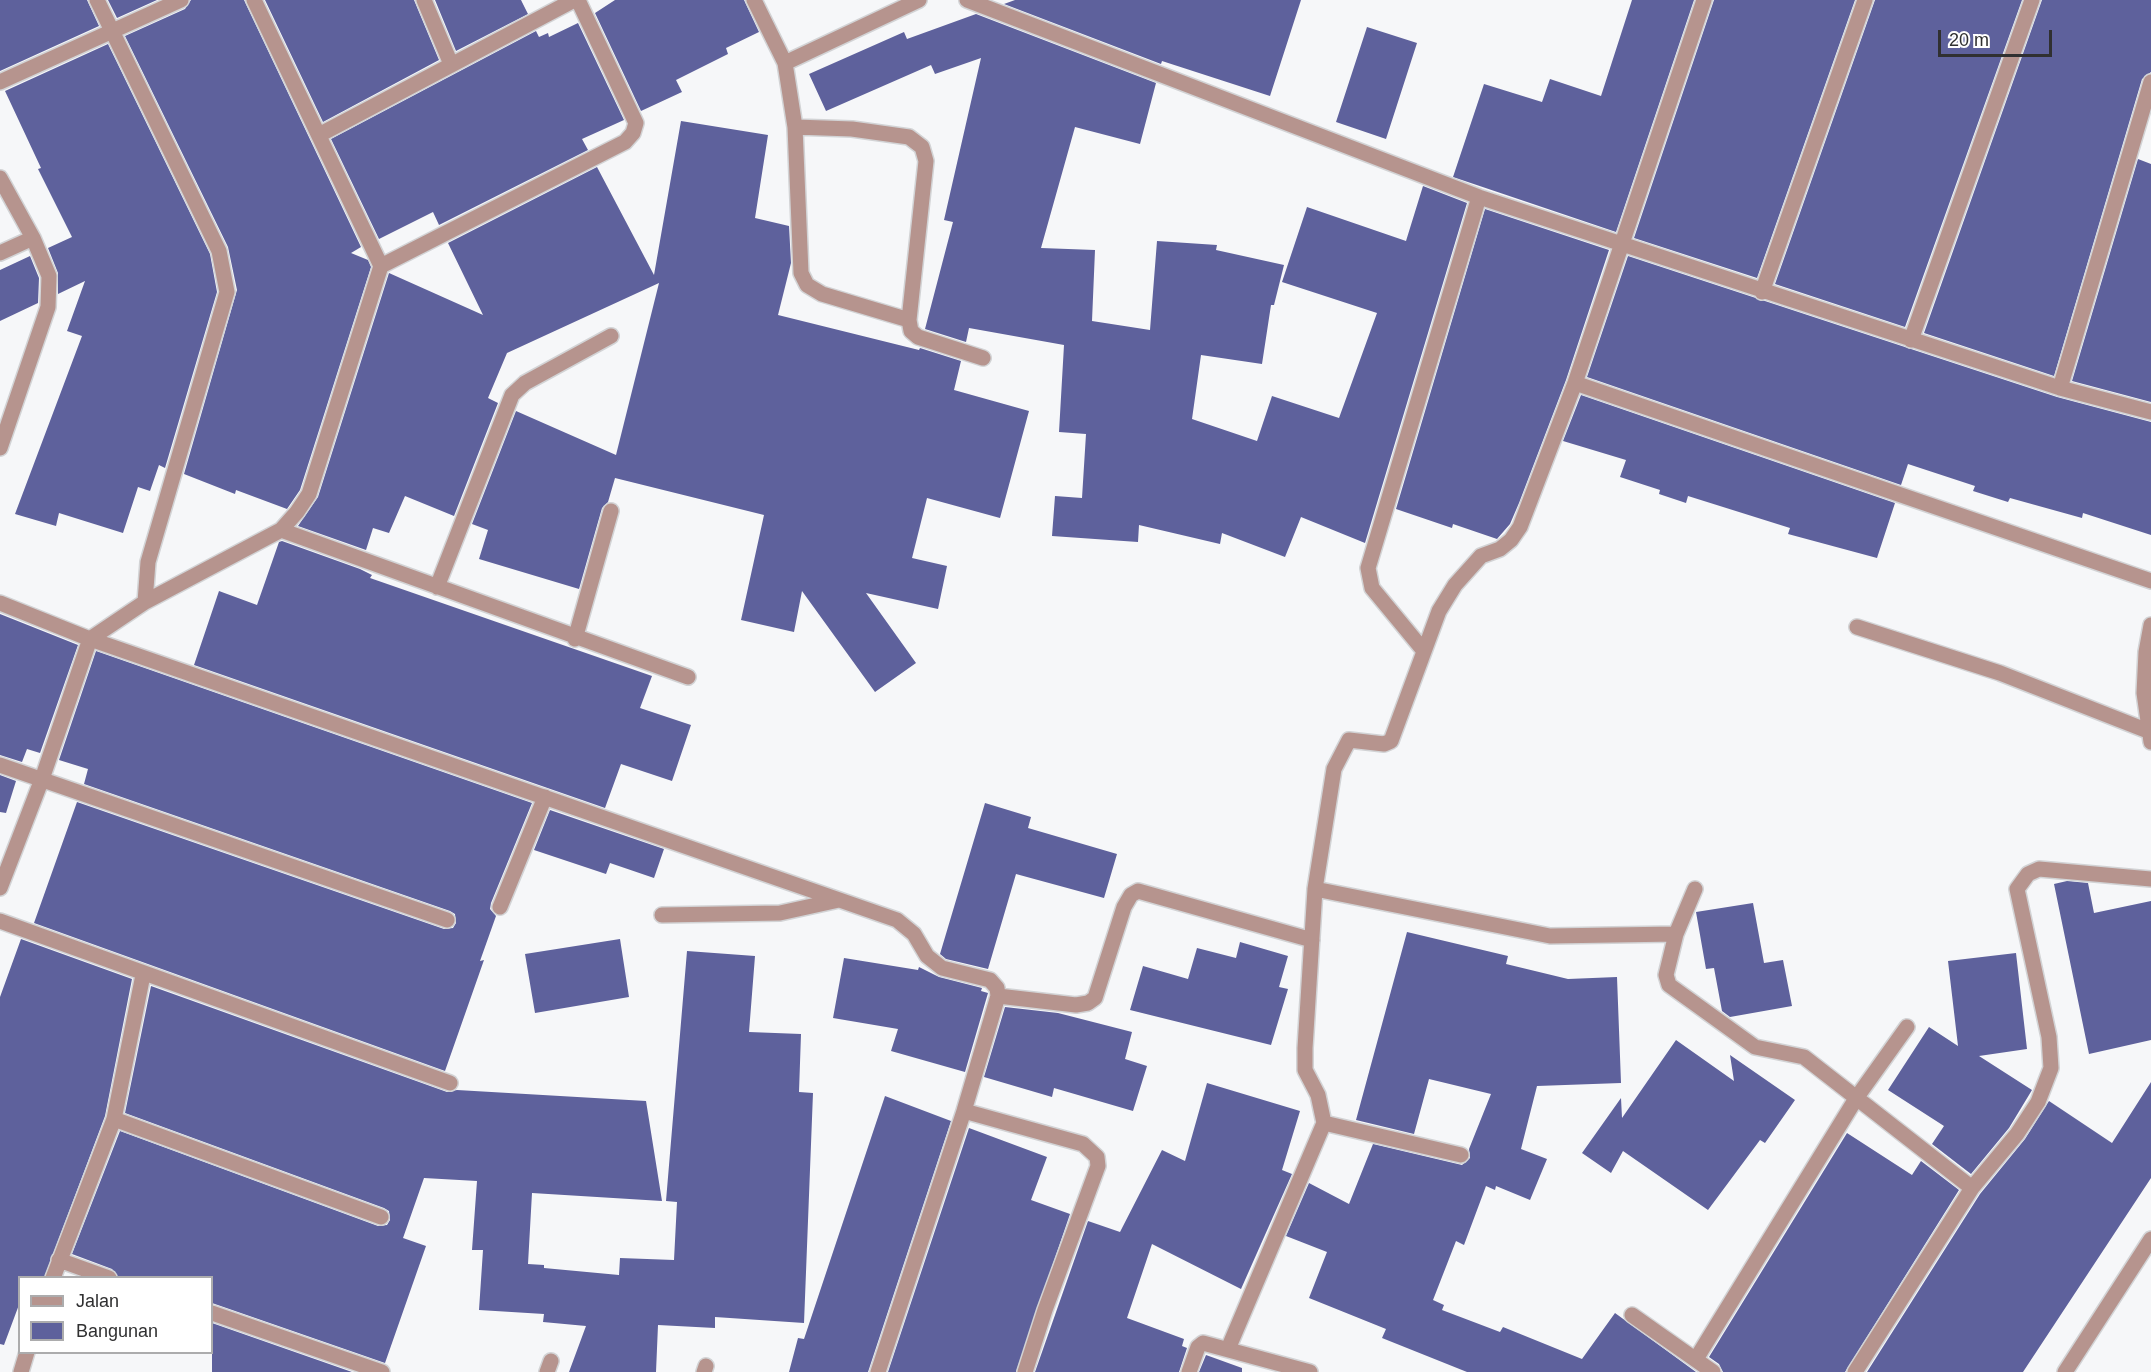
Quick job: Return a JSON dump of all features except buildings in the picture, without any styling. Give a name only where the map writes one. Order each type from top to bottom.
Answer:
[{"type":"street","points":[[97,0],[219,251],[227,292],[148,562],[145,603]]},
{"type":"street","points":[[0,82],[181,0]]},
{"type":"street","points":[[0,888],[42,779],[90,639],[145,603],[281,530],[309,494],[381,266],[254,0]]},
{"type":"street","points":[[424,0],[452,64]]},
{"type":"street","points":[[319,135],[576,0],[636,123],[633,133],[625,142],[381,266]]},
{"type":"street","points":[[754,0],[785,63],[795,127],[801,273],[807,285],[822,294],[909,320]]},
{"type":"street","points":[[785,63],[919,0]]},
{"type":"street","points":[[967,0],[1479,197],[1621,246],[2060,388],[2151,412]]},
{"type":"street","points":[[1228,1349],[1324,1123],[1318,1095],[1305,1070],[1315,889],[1337,762],[1349,740],[1384,744],[1391,741],[1439,611],[1455,585],[1481,556],[1500,549],[1511,540],[1520,527],[1575,383],[1704,0]]},
{"type":"street","points":[[1762,292],[1865,0]]},
{"type":"street","points":[[1911,340],[2032,0]]},
{"type":"street","points":[[2060,388],[2151,82]]},
{"type":"street","points":[[795,127],[852,129],[909,137],[922,147],[926,161],[909,320],[911,331],[918,337],[983,358]]},
{"type":"street","points":[[0,178],[33,238],[49,276],[48,307],[0,448]]},
{"type":"street","points":[[1424,651],[1372,588],[1368,568],[1479,197]]},
{"type":"street","points":[[0,253],[33,238]]},
{"type":"street","points":[[437,587],[512,394],[525,382],[611,336]]},
{"type":"street","points":[[1575,383],[2151,581]]},
{"type":"street","points":[[575,639],[611,512]]},
{"type":"street","points":[[281,530],[575,639],[688,677]]},
{"type":"street","points":[[0,603],[90,639],[897,920],[914,934],[927,956],[942,968],[990,980],[997,988],[998,996],[964,1111],[878,1372]]},
{"type":"street","points":[[2150,737],[2144,693],[2146,652],[2151,625]]},
{"type":"street","points":[[1857,627],[2000,673],[2150,737]]},
{"type":"street","points":[[0,765],[447,920]]},
{"type":"street","points":[[500,907],[545,797]]},
{"type":"street","points":[[1856,1372],[1972,1188],[2017,1134],[2038,1102],[2051,1068],[2049,1037],[2017,889],[2028,874],[2039,869],[2151,879]]},
{"type":"street","points":[[1315,889],[1550,936],[1676,934]]},
{"type":"street","points":[[1695,889],[1676,934],[1666,975],[1670,985],[1755,1047],[1804,1057],[1972,1188]]},
{"type":"street","points":[[998,996],[1076,1005],[1088,1003],[1095,998],[1124,907],[1131,895],[1138,891],[1150,892],[1311,940]]},
{"type":"street","points":[[662,915],[780,913],[839,900]]},
{"type":"street","points":[[0,921],[143,975],[450,1083]]},
{"type":"street","points":[[54,1276],[114,1119],[143,975]]},
{"type":"street","points":[[1696,1359],[1857,1097],[1907,1027]]},
{"type":"street","points":[[964,1111],[1083,1144],[1096,1157],[1098,1166],[1045,1310],[1025,1372]]},
{"type":"street","points":[[114,1119],[381,1217]]},
{"type":"street","points":[[1324,1123],[1461,1155]]},
{"type":"street","points":[[2065,1372],[2151,1239]]},
{"type":"street","points":[[59,1260],[103,1276]]},
{"type":"street","points":[[213,1313],[382,1372]]},
{"type":"street","points":[[1632,1315],[1713,1372]]},
{"type":"street","points":[[1189,1372],[1201,1344],[1228,1349],[1310,1372]]},
{"type":"street","points":[[21,1372],[27,1354]]}]
